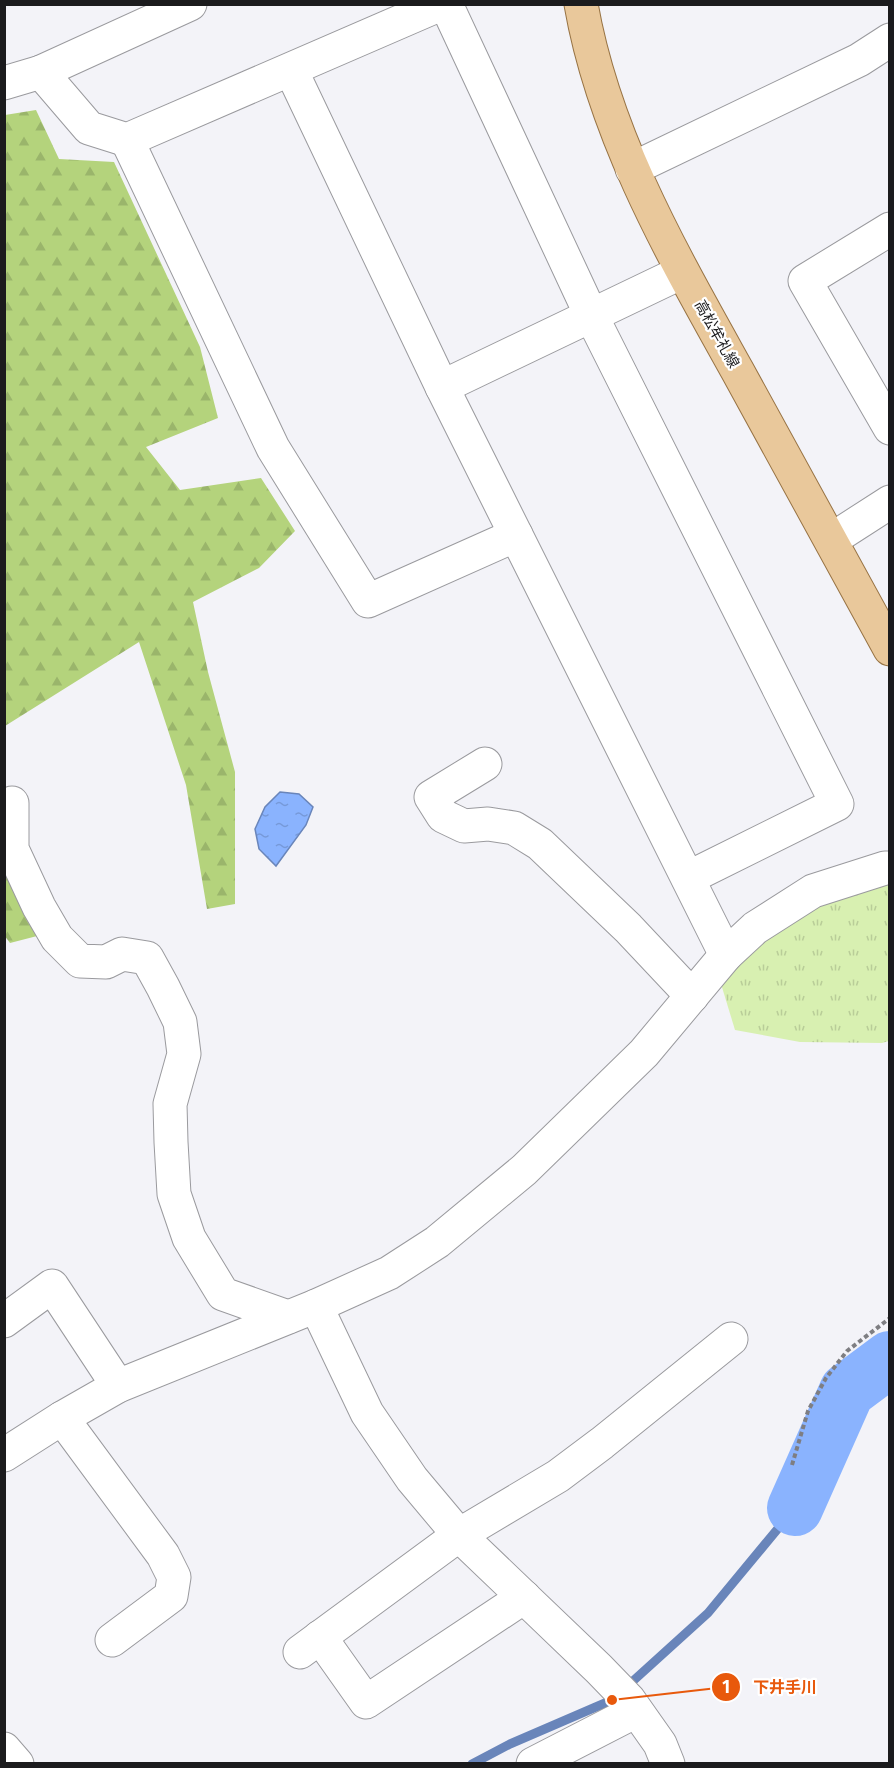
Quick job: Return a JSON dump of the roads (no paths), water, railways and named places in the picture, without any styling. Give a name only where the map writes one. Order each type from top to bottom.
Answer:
[{"type":"main road","name":"高松牟礼線","points":[[581,4],[586,34],[606,100],[632,169],[682,272],[890,649]]},
{"type":"street","points":[[4,83],[41,72],[190,4]]},
{"type":"street","points":[[41,72],[89,128],[127,140],[441,4]]},
{"type":"street","points":[[446,4],[591,315],[837,804],[688,878]]},
{"type":"street","points":[[632,169],[859,60],[890,40]]},
{"type":"street","points":[[291,70],[442,387],[726,955]]},
{"type":"street","points":[[127,140],[273,448],[368,600],[516,535]]},
{"type":"street","points":[[887,419],[805,281],[890,229]]},
{"type":"street","points":[[442,387],[682,272]]},
{"type":"street","points":[[831,540],[890,502]]},
{"type":"street","points":[[485,764],[431,797],[443,816],[464,826],[488,824],[514,828],[540,844],[628,928],[692,996]]},
{"type":"street","points":[[12,803],[12,849],[39,907],[57,938],[80,961],[106,962],[122,954],[147,958],[180,1022],[184,1054],[170,1104],[174,1194],[189,1238],[223,1294],[302,1311],[412,1479],[459,1534],[599,1669],[632,1706],[660,1744],[668,1764]]},
{"type":"street","points":[[4,1455],[118,1386],[389,1273],[437,1242],[533,1161],[644,1053],[726,955],[755,928],[813,891],[890,868]]},
{"type":"street","points":[[4,1321],[52,1286],[118,1386]]},
{"type":"street","points":[[524,1597],[366,1702],[310,1644],[459,1534],[558,1476],[731,1339]]},
{"type":"street","points":[[62,1418],[163,1555],[174,1577],[171,1596],[112,1640]]},
{"type":"street","points":[[533,1764],[632,1706]]},
{"type":"street","points":[[4,1749],[17,1764]]},
{"type":"water","points":[[280,792],[299,794],[313,807],[306,825],[276,866],[259,849],[255,829],[265,807]]},
{"type":"waterway","points":[[795,1508],[847,1391],[890,1359]]},
{"type":"waterway","points":[[472,1764],[510,1744],[612,1700],[708,1613],[795,1508]]},
{"type":"place","name":"下井手川","points":[[612,1700]]}]
